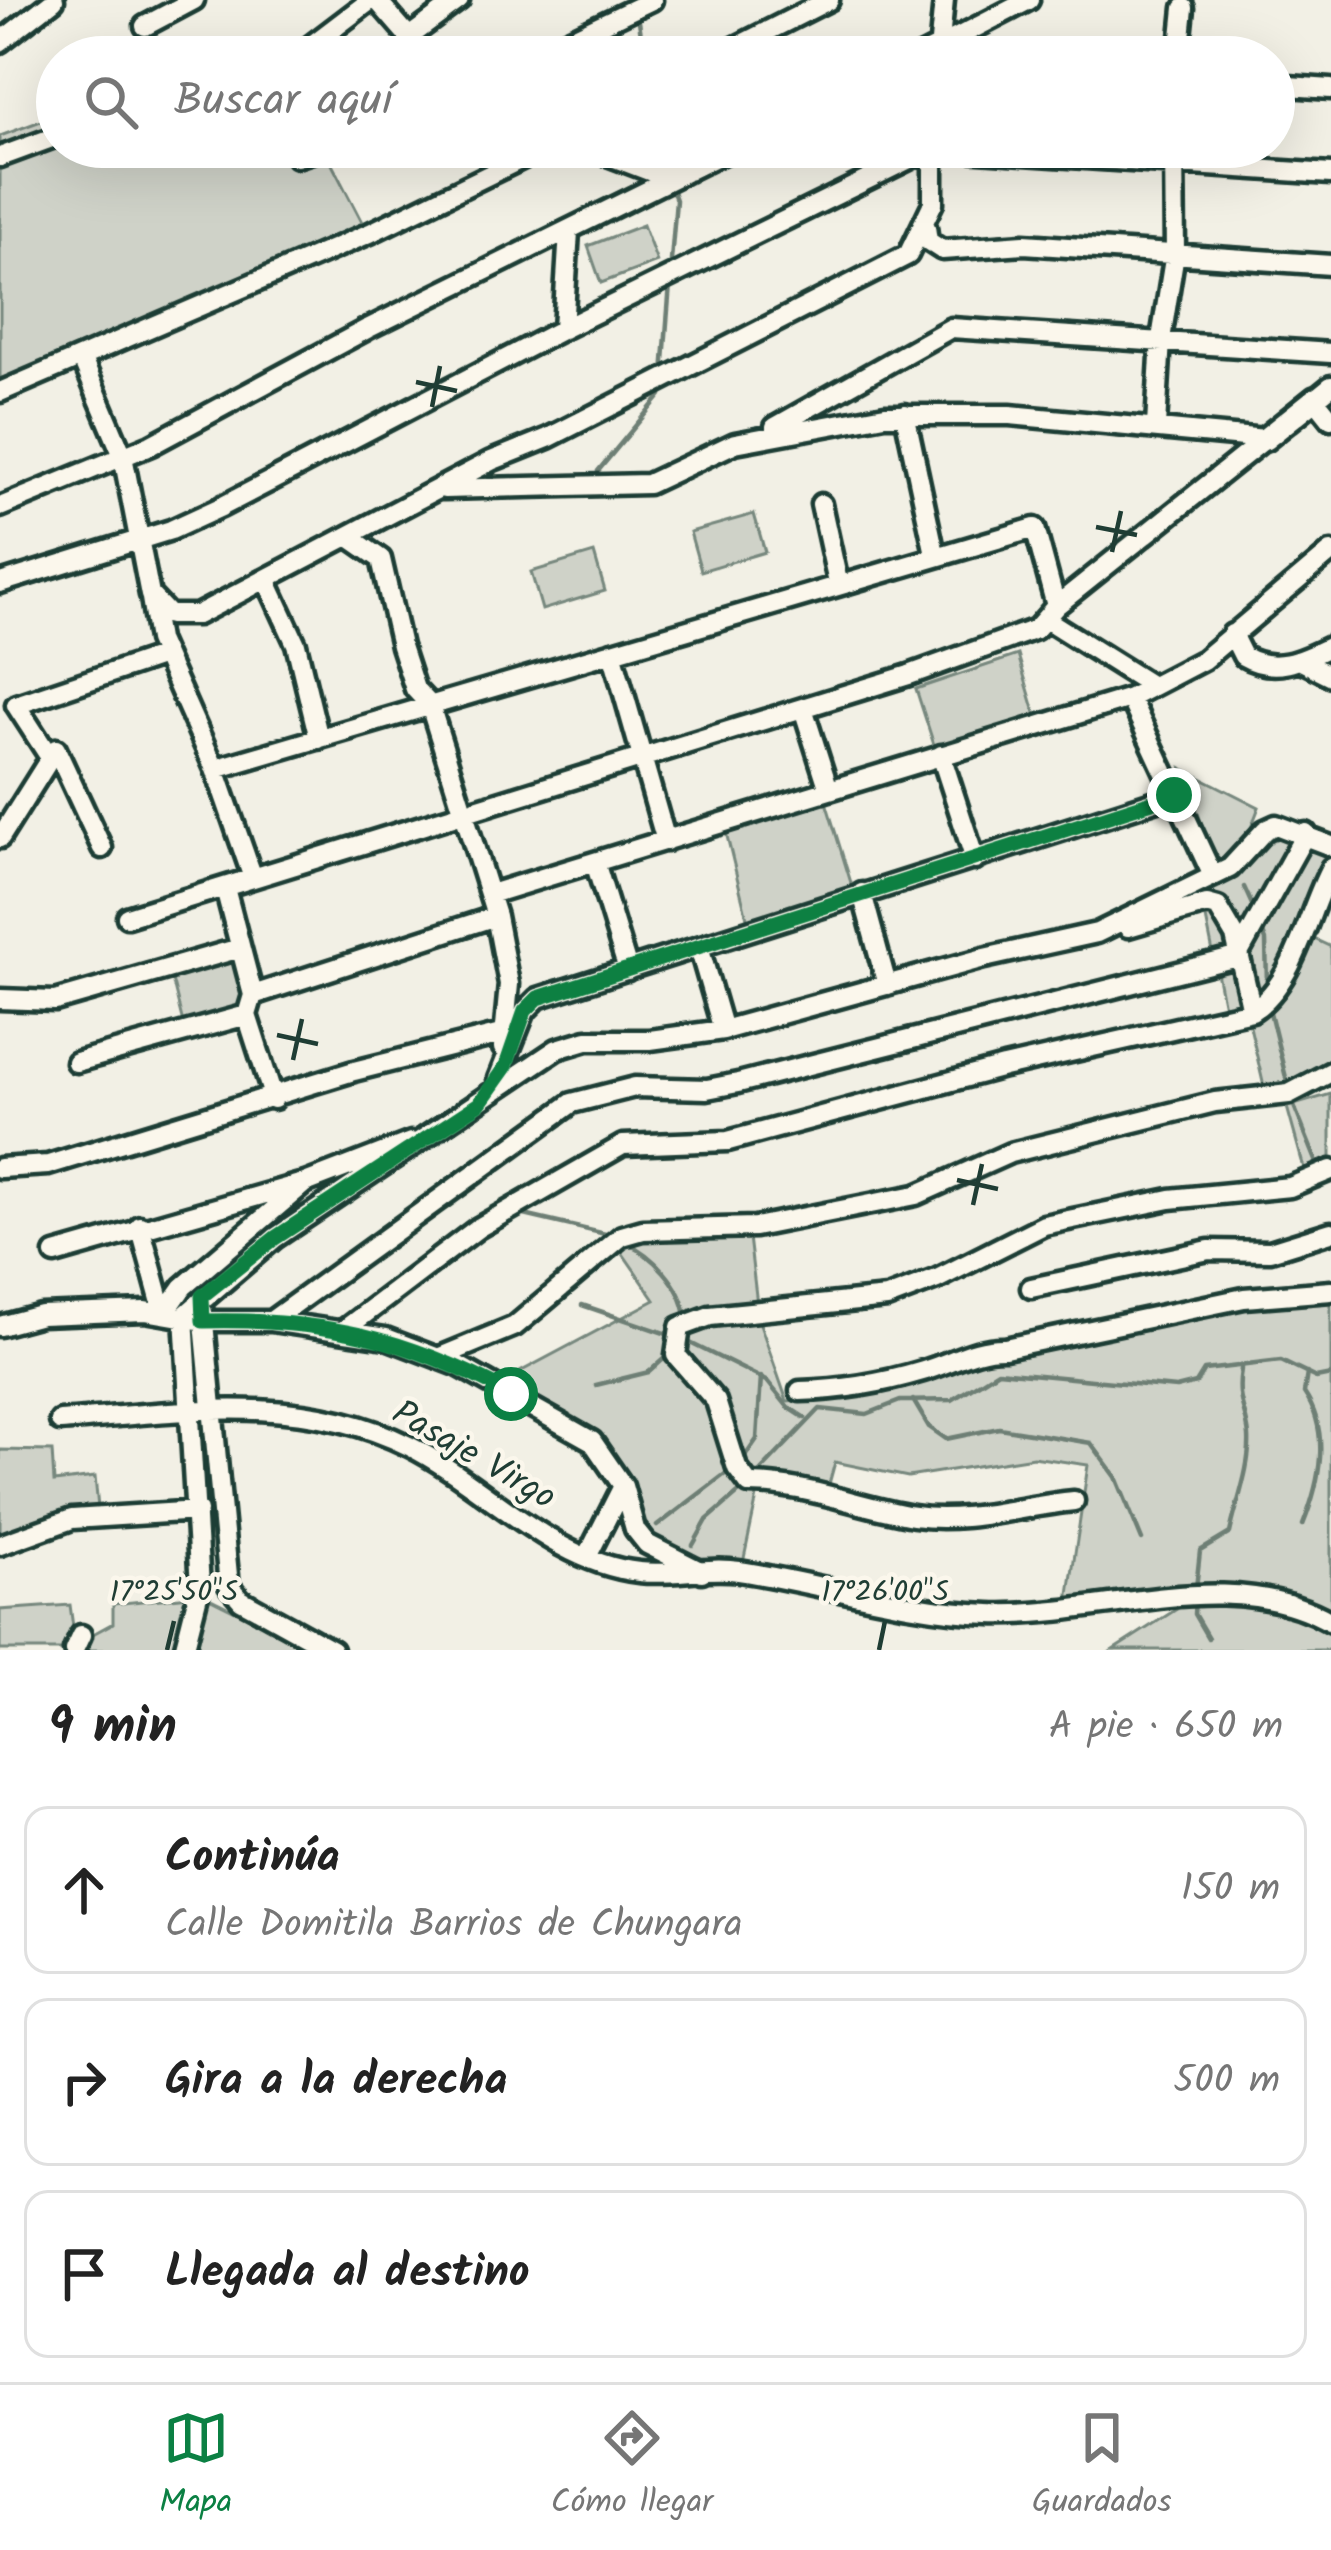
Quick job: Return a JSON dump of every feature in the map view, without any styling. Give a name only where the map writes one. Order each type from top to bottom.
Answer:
[{"type":"street","points":[[0,42],[54,0]]},
{"type":"street","points":[[145,26],[194,0]]},
{"type":"street","points":[[325,36],[374,0],[409,36]]},
{"type":"street","points":[[411,36],[459,0]]},
{"type":"street","points":[[577,36],[652,0]]},
{"type":"street","points":[[758,36],[829,0]]},
{"type":"street","points":[[941,36],[944,0]]},
{"type":"street","points":[[967,36],[1029,0]]},
{"type":"street","points":[[1181,36],[1184,8]]},
{"type":"street","points":[[1295,87],[1331,89]]},
{"type":"street","points":[[0,157],[36,144]]},
{"type":"street","points":[[0,392],[370,233],[503,168]]},
{"type":"street","points":[[641,168],[693,171]]},
{"type":"street","points":[[0,507],[123,456],[698,168]]},
{"type":"street","points":[[0,583],[221,507],[563,329],[889,168]]},
{"type":"street","points":[[51,759],[16,705],[161,647],[196,615],[435,490],[908,255],[926,227],[933,203],[932,168]]},
{"type":"street","points":[[1156,426],[1161,339],[1175,253],[1174,168]]},
{"type":"street","points":[[1279,168],[1331,174]]},
{"type":"street","points":[[926,227],[928,242],[942,250],[1024,244],[1331,265]]},
{"type":"street","points":[[563,329],[569,232]]},
{"type":"street","points":[[435,490],[648,484],[752,439],[951,328],[1331,352]]},
{"type":"street","points":[[82,359],[123,456],[161,647],[214,769],[252,875]]},
{"type":"street","points":[[127,917],[803,708],[1019,636],[1323,393],[1331,419]]},
{"type":"street","points":[[752,439],[832,422],[905,414],[1156,426],[1265,439]]},
{"type":"street","points":[[905,414],[935,554]]},
{"type":"street","points":[[820,505],[838,582]]},
{"type":"street","points":[[214,769],[838,582],[1035,528],[1052,613],[1152,686]]},
{"type":"street","points":[[348,536],[367,544],[381,559],[401,646],[416,689],[430,705],[490,894],[509,984],[498,1079]]},
{"type":"street","points":[[490,894],[1130,698],[1203,660],[1331,552]]},
{"type":"street","points":[[266,579],[296,644],[319,739]]},
{"type":"street","points":[[150,595],[169,615],[196,615]]},
{"type":"street","points":[[1232,634],[1243,656],[1256,664],[1300,661],[1331,646]]},
{"type":"street","points":[[611,652],[666,842]]},
{"type":"street","points":[[1300,661],[1331,676]]},
{"type":"street","points":[[1130,698],[1213,876]]},
{"type":"street","points":[[803,708],[829,790]]},
{"type":"street","points":[[0,838],[56,749],[101,848]]},
{"type":"street","points":[[941,755],[975,860]]},
{"type":"street","points":[[479,1104],[498,1079],[531,1003],[1174,795]]},
{"type":"street","points":[[1097,933],[1230,868],[1264,830],[1290,826],[1331,846]]},
{"type":"street","points":[[271,1321],[572,1103],[635,1088],[707,1089],[738,1083],[1237,957],[1306,833]]},
{"type":"street","points":[[595,862],[628,970]]},
{"type":"street","points":[[345,1329],[478,1228],[623,1145],[728,1141],[1004,1067],[1252,1011],[1268,998],[1290,962],[1331,868]]},
{"type":"street","points":[[224,888],[274,1099]]},
{"type":"street","points":[[862,893],[887,985]]},
{"type":"street","points":[[184,1317],[202,1296],[275,1238],[571,1044],[723,1030],[1207,904],[1228,918],[1252,1011]]},
{"type":"street","points":[[76,1062],[496,916]]},
{"type":"street","points":[[699,947],[723,1030]]},
{"type":"street","points":[[0,999],[30,1004],[55,1001],[240,948]]},
{"type":"street","points":[[0,1168],[48,1165],[354,1071],[505,1033]]},
{"type":"street","points":[[440,1357],[514,1326],[622,1236],[643,1230],[755,1227],[916,1195],[1010,1154],[1215,1102],[1289,1094],[1331,1072]]},
{"type":"street","points":[[55,1254],[140,1226],[305,1183],[428,1137]]},
{"type":"street","points":[[1074,1501],[939,1518],[914,1516],[809,1486],[749,1484],[737,1468],[728,1425],[716,1401],[676,1355],[680,1328],[710,1316],[887,1298],[937,1279],[1044,1225],[1171,1199],[1290,1187],[1331,1170]]},
{"type":"street","points":[[305,1183],[183,1287],[184,1317],[229,1586],[236,1596],[332,1650]]},
{"type":"street","points":[[140,1226],[184,1317]]},
{"type":"street","points":[[1031,1288],[1209,1250],[1270,1251],[1331,1232]]},
{"type":"street","points":[[800,1391],[842,1390],[920,1372],[985,1347],[1005,1348],[1244,1298],[1331,1291]]},
{"type":"street","points":[[0,1326],[40,1315],[271,1321],[345,1329],[440,1357],[592,1442],[623,1486],[635,1528],[646,1544],[706,1574]]},
{"type":"street","name":"Pasaje Virgo","points":[[61,1421],[242,1408],[339,1417],[410,1446],[587,1556],[640,1572],[731,1570],[896,1606],[990,1614],[1180,1597],[1276,1599],[1331,1622]]},
{"type":"street","points":[[184,1650],[200,1587],[201,1412]]},
{"type":"street","points":[[587,1556],[623,1486]]},
{"type":"street","points":[[0,1545],[72,1519],[198,1510]]},
{"type":"shaded area","points":[[36,123],[36,168],[334,168],[365,228],[0,386],[0,136]]},
{"type":"shaded area","points":[[643,225],[657,262],[601,283],[588,246]]},
{"type":"shaded area","points":[[754,514],[765,552],[701,571],[690,532]]},
{"type":"shaded area","points":[[594,553],[605,591],[542,610],[531,572]]},
{"type":"shaded area","points":[[1018,655],[1037,719],[935,748],[916,689]]},
{"type":"shaded area","points":[[1182,768],[1259,807],[1249,833],[1217,867]]},
{"type":"shaded area","points":[[826,802],[852,886],[748,922],[726,832]]},
{"type":"shaded area","points":[[1289,834],[1330,853],[1288,960],[1260,998],[1224,1007],[1202,898],[1273,840]]},
{"type":"shaded area","points":[[1312,938],[1331,947],[1331,1078],[1265,1091],[1249,1022],[1276,1005]]},
{"type":"shaded area","points":[[236,961],[246,1006],[183,1023],[172,979]]},
{"type":"shaded area","points":[[1331,1094],[1331,1167],[1305,1172],[1287,1107]]},
{"type":"shaded area","points":[[749,1237],[759,1321],[787,1401],[836,1394],[975,1356],[1107,1328],[1331,1298],[1331,1615],[1278,1594],[1068,1601],[1088,1465],[1033,1457],[908,1477],[835,1462],[829,1484],[815,1481],[813,1496],[758,1492],[743,1563],[703,1563],[663,1548],[643,1528],[615,1458],[599,1437],[503,1381],[655,1300],[619,1248],[647,1240]]},
{"type":"shaded area","points":[[0,1450],[52,1451],[54,1482],[95,1477],[98,1508],[68,1511],[0,1534]]},
{"type":"shaded area","points":[[190,1596],[175,1650],[82,1650],[91,1635],[113,1623],[113,1604]]},
{"type":"shaded area","points":[[205,1596],[314,1650],[192,1650]]},
{"type":"shaded area","points":[[70,1605],[73,1627],[65,1650],[0,1650],[0,1610]]},
{"type":"shaded area","points":[[1183,1605],[1259,1608],[1295,1616],[1331,1630],[1331,1650],[1113,1650]]},
{"type":"waterway","points":[[639,21],[641,36]]},
{"type":"waterway","points":[[670,183],[676,200],[670,273]]},
{"type":"waterway","points":[[663,374],[670,284]]},
{"type":"waterway","points":[[598,471],[661,395],[662,386]]},
{"type":"waterway","points":[[1244,887],[1254,909]]},
{"type":"waterway","points":[[1260,925],[1266,941],[1267,985]]},
{"type":"waterway","points":[[1269,1008],[1289,1090]]},
{"type":"waterway","points":[[1292,1101],[1319,1168]]},
{"type":"waterway","points":[[520,1214],[614,1236]]},
{"type":"waterway","points":[[624,1241],[664,1272],[679,1293],[686,1317]]},
{"type":"waterway","points":[[582,1305],[673,1336]]},
{"type":"waterway","points":[[687,1334],[688,1342],[767,1381],[788,1407],[805,1418]]},
{"type":"waterway","points":[[596,1385],[649,1372],[668,1355]]},
{"type":"waterway","points":[[752,1480],[820,1409],[867,1414],[900,1401],[952,1400],[998,1371],[1176,1388],[1196,1383],[1204,1370],[1281,1361],[1316,1378],[1331,1375]]},
{"type":"waterway","points":[[1196,1588],[1200,1551],[1230,1533],[1245,1472],[1249,1436],[1241,1369]]},
{"type":"waterway","points":[[1303,1525],[1320,1458],[1318,1424],[1304,1393],[1307,1373]]},
{"type":"waterway","points":[[742,1461],[757,1439],[761,1377]]},
{"type":"waterway","points":[[913,1400],[929,1427],[946,1439],[999,1428],[1091,1443],[1116,1477],[1142,1540]]},
{"type":"waterway","points":[[657,1526],[733,1468]]},
{"type":"waterway","points":[[693,1545],[707,1520],[744,1488]]},
{"type":"waterway","points":[[1195,1599],[1194,1614],[1208,1638]]},
{"type":"route","points":[[511,1394],[440,1357],[386,1337],[271,1321],[203,1321],[202,1296],[275,1238],[479,1104],[506,1066],[525,1011],[538,998],[1174,795]]}]
